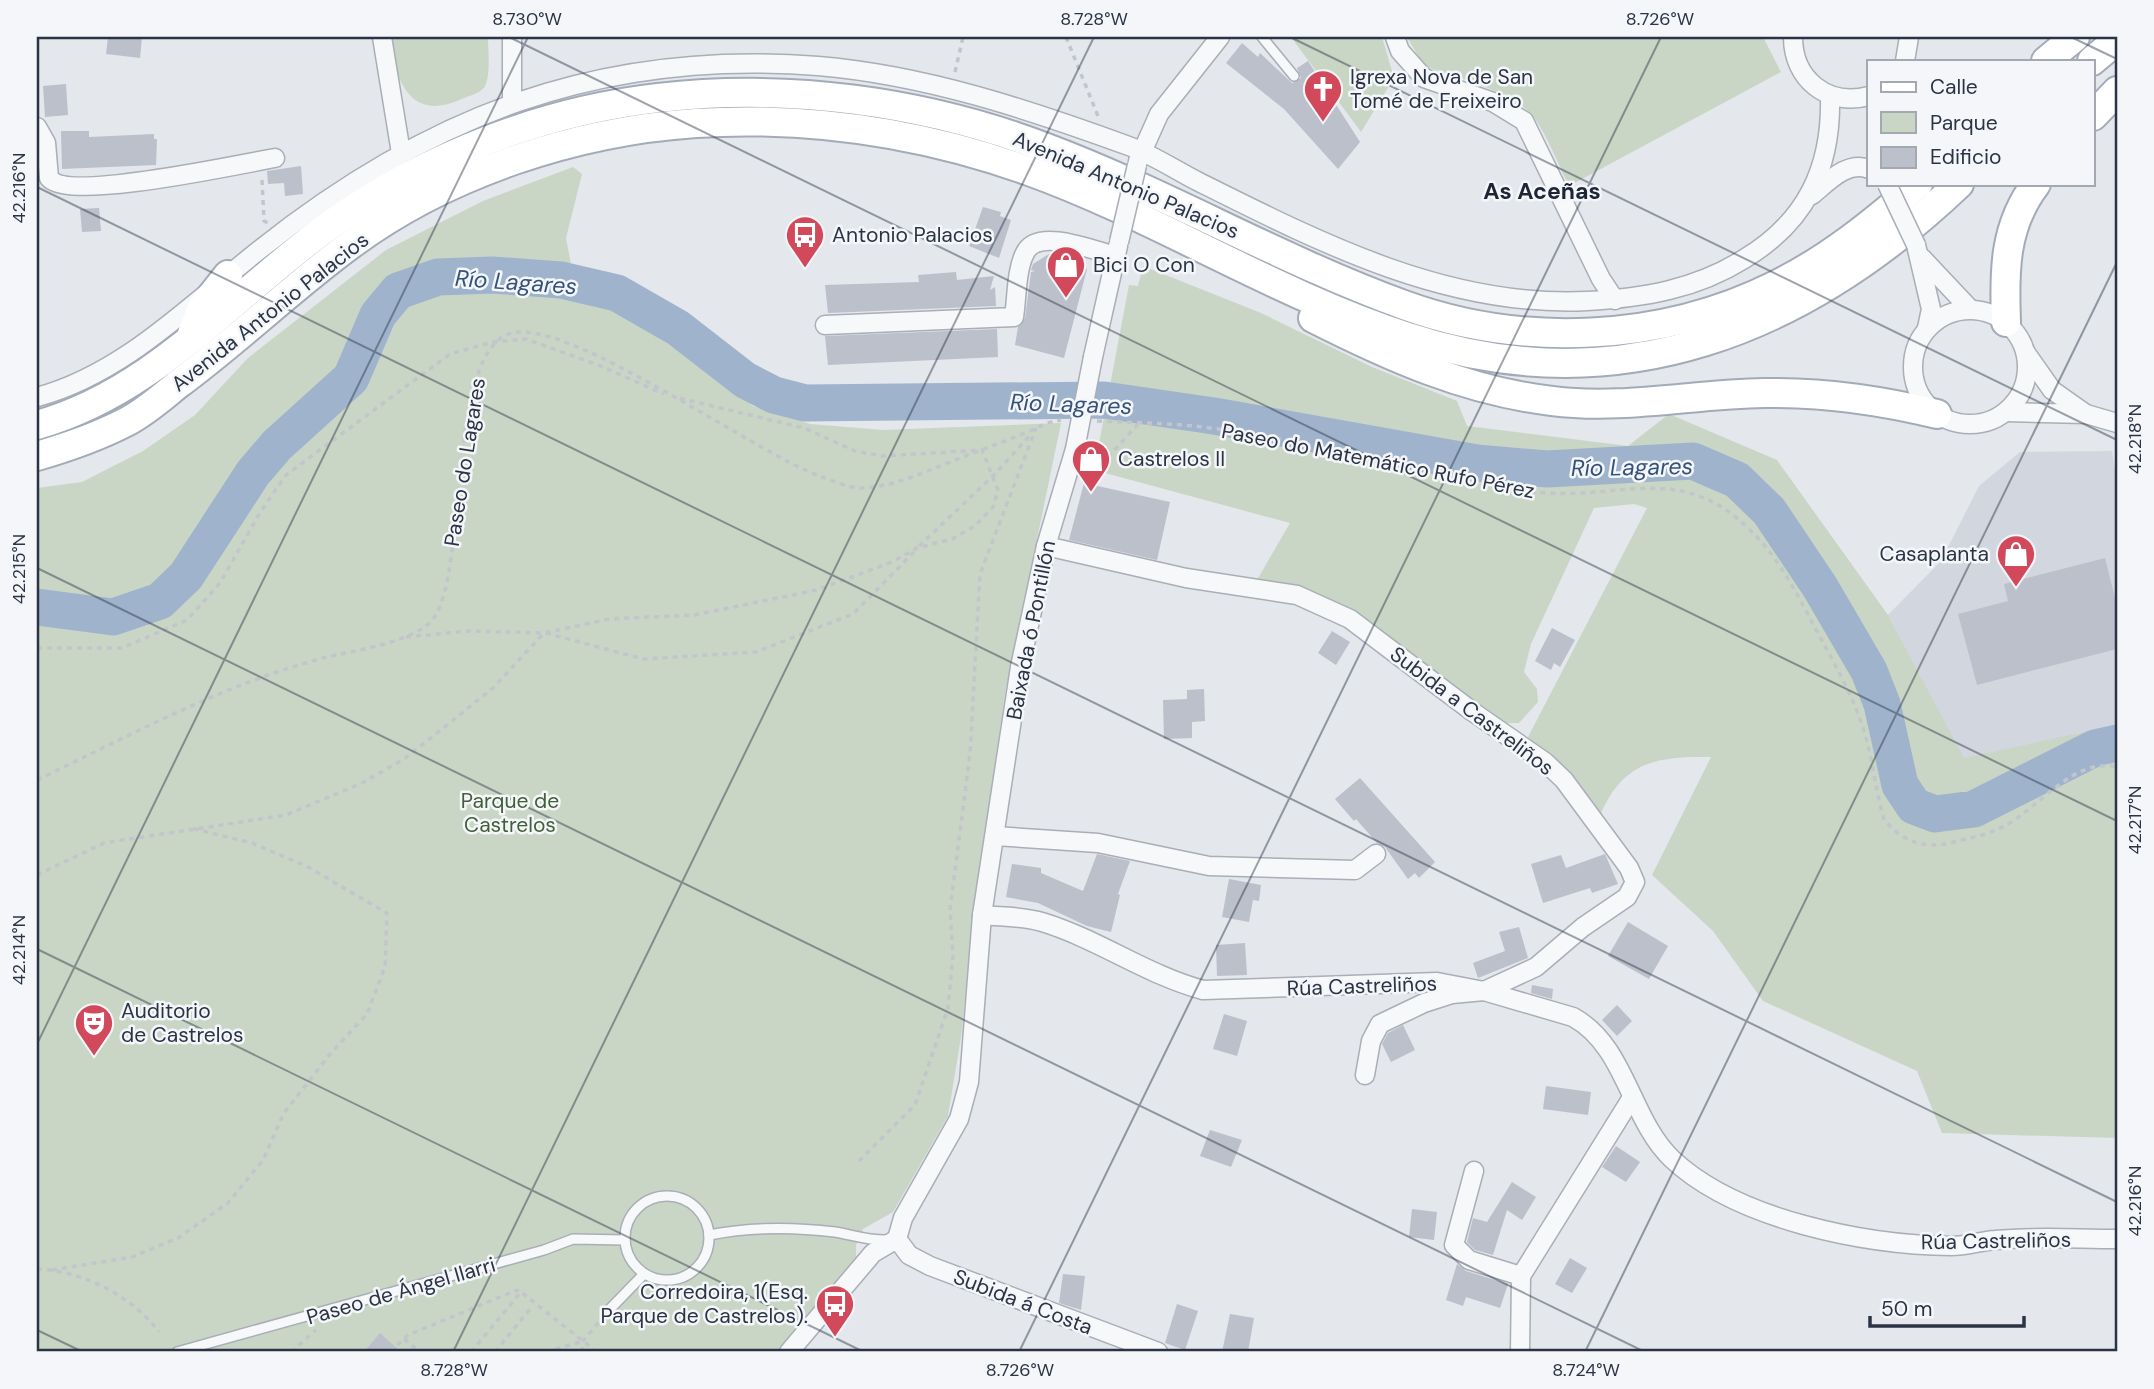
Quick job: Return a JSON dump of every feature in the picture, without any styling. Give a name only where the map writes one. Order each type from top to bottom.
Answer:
[{"type":"main road","points":[[2047,60],[2075,37]]},
{"type":"main road","points":[[2093,60],[2117,40]]},
{"type":"main road","points":[[2094,115],[2117,91]]},
{"type":"main road","name":"Avenida Antonio Palacios","points":[[37,425],[69,416],[112,396],[189,341],[333,223],[416,172],[462,151],[539,123],[622,103],[660,97],[776,94],[835,98],[888,105],[993,130],[1130,182],[1348,284],[1406,306],[1462,321],[1549,333],[1626,330],[1694,316],[1739,301],[1816,263],[1864,230],[1917,186]]},
{"type":"main road","name":"Avenida Antonio Palacios","points":[[37,456],[80,443],[131,420],[196,371],[353,243],[429,197],[537,154],[627,131],[697,123],[780,122],[842,126],[936,144],[985,157],[1072,188],[1346,314],[1444,347],[1517,359],[1616,359],[1708,341],[1798,305],[1876,257],[1957,186]]},
{"type":"main road","points":[[2006,322],[2004,279],[2007,243],[2017,213],[2035,186]]},
{"type":"main road","points":[[1228,259],[1285,304],[1385,354],[1472,386],[1553,402],[1641,404],[1762,393],[1817,394],[1863,398],[1937,414]]},
{"type":"main road","points":[[189,341],[202,308],[228,275]]},
{"type":"street","points":[[382,37],[401,153]]},
{"type":"street","points":[[512,37],[512,102]]},
{"type":"street","name":"Baixada ó Pontillón","points":[[897,1239],[903,1218],[959,1119],[969,1082],[982,915],[1020,667],[1046,546],[1080,455],[1093,356],[1140,158],[1159,114],[1220,37]]},
{"type":"street","points":[[1395,37],[1400,51],[1424,78],[1493,102],[1524,121],[1601,279],[1615,300]]},
{"type":"street","points":[[1793,37],[1793,51],[1800,70],[1812,86],[1830,96],[1854,100],[1867,97]]},
{"type":"street","points":[[1905,60],[1909,37]]},
{"type":"street","points":[[37,397],[105,370],[309,210],[401,153],[512,102],[602,77],[741,63],[821,66],[951,88],[1041,114],[1199,182],[1338,247],[1431,282],[1504,299],[1556,303],[1615,300],[1670,292],[1726,270],[1760,249],[1793,220],[1811,195],[1840,172],[1861,166],[1867,168]]},
{"type":"street","points":[[1811,195],[1823,161],[1830,96]]},
{"type":"street","points":[[37,127],[46,142],[49,178],[61,185],[134,183],[266,159]]},
{"type":"street","points":[[1888,186],[1918,251],[1931,309],[1927,328],[1915,349],[1913,373],[1920,396],[1937,414],[1959,423],[1976,424],[1992,420],[2006,412],[2021,395],[2027,374],[2026,353]]},
{"type":"street","points":[[825,325],[1014,317],[1024,253],[1033,242],[1046,239],[1117,249]]},
{"type":"street","points":[[1918,251],[1970,309]]},
{"type":"street","points":[[1927,328],[1947,314],[1970,309],[1990,312],[2006,322],[2019,336],[2026,353],[2052,390],[2086,414]]},
{"type":"street","points":[[2006,412],[2086,414],[2117,423]]},
{"type":"street","name":"Subida a Castreliños","points":[[1046,546],[1186,578],[1297,595],[1350,619],[1473,712],[1545,762],[1564,780],[1629,868],[1635,882],[1627,897],[1583,927],[1536,967],[1484,991],[1452,994],[1424,1003],[1380,1024],[1371,1041],[1365,1075]]},
{"type":"street","points":[[995,836],[1098,843],[1209,866],[1355,870],[1376,854]]},
{"type":"street","name":"Rúa Castreliños","points":[[982,915],[1038,921],[1062,929],[1182,984],[1203,990],[1437,982],[1484,991],[1573,1017],[1586,1024],[1605,1044],[1632,1099],[1671,1158],[1716,1192],[1786,1220],[1880,1240],[1954,1246],[1996,1240],[2117,1239]]},
{"type":"street","points":[[1520,1352],[1521,1276],[1632,1099]]},
{"type":"street","points":[[1474,1171],[1454,1245],[1469,1260],[1521,1276]]},
{"type":"street","points":[[789,1352],[873,1253],[897,1239]]},
{"type":"street","name":"Subida á Costa","points":[[897,1239],[909,1255],[930,1266],[1158,1352]]},
{"type":"lane","points":[[1262,37],[1294,76]]},
{"type":"lane","points":[[672,1196],[698,1209],[706,1220],[709,1235],[703,1261],[694,1271],[670,1281],[644,1274],[627,1253],[625,1240],[633,1212],[644,1202],[672,1196]]},
{"type":"lane","points":[[709,1235],[739,1229],[834,1232],[875,1240],[897,1239]]},
{"type":"lane","name":"Paseo de Ángel Ilarri","points":[[177,1352],[544,1251],[573,1239],[625,1240]]},
{"type":"lane","points":[[607,1312],[644,1274]]},
{"type":"path","points":[[951,88],[963,37]]},
{"type":"path","points":[[1066,37],[1099,118]]},
{"type":"path","points":[[262,234],[270,225],[264,220],[261,170],[266,159]]},
{"type":"path","points":[[493,342],[513,332],[548,335],[631,373],[798,468],[857,489],[904,481],[1036,428],[1058,420],[1071,420]]},
{"type":"path","points":[[37,648],[122,648],[187,620],[220,583],[261,511],[286,475],[450,354],[493,342],[526,339],[598,365],[672,397],[804,428],[855,451],[883,456],[982,450]]},
{"type":"path","name":"Paseo do Lagares","points":[[37,780],[240,683],[404,637],[430,623],[442,606],[471,401],[481,364],[493,342]]},
{"type":"path","name":"Paseo do Matemático Rufo Pérez","points":[[1084,421],[1140,422],[1224,430],[1412,465],[1525,491],[1579,493],[1659,487],[1682,489],[1715,503],[1759,539],[1790,578],[1854,701],[1865,733],[1875,790],[1884,818],[1891,829],[1917,844],[1931,848],[1977,838],[2008,825],[2083,769],[2098,764],[2117,766]]},
{"type":"path","points":[[1080,455],[1093,462],[1108,457],[1140,422]]},
{"type":"path","points":[[404,637],[470,631],[544,633],[643,659],[756,652],[853,614],[993,476],[1036,428]]},
{"type":"path","points":[[859,1161],[915,1105],[948,1008],[953,955],[950,910],[970,754],[981,574],[1036,428]]},
{"type":"path","points":[[37,875],[104,843],[286,815],[362,783],[404,760],[482,696],[544,633],[610,619],[694,615],[817,590],[892,562],[917,548],[952,539],[975,526],[993,507],[998,490],[982,450]]},
{"type":"path","points":[[37,1269],[52,1270],[132,1257],[178,1238],[228,1203],[263,1160],[284,1113],[331,1053],[367,1014],[385,967],[387,913],[306,866],[251,843],[191,828]]},
{"type":"path","points":[[52,1270],[115,1290],[159,1332]]},
{"type":"path","points":[[390,1352],[404,1339],[517,1290],[597,1352]]},
{"type":"path","points":[[471,1352],[521,1292]]},
{"type":"path","points":[[495,1352],[530,1309]]},
{"type":"path","points":[[546,1352],[583,1341],[607,1312]]},
{"type":"path","points":[[404,1339],[419,1352]]},
{"type":"path","points":[[582,1352],[583,1341]]},
{"type":"shaded area","name":"Casaplanta","points":[[2112,451],[2117,483],[2117,725],[1964,759],[1888,615],[1941,561],[1979,486],[2020,452]]},
{"type":"green space","points":[[387,37],[488,37],[489,69],[485,86],[472,95],[440,106],[426,105],[415,100],[400,80]]},
{"type":"green space","points":[[1291,37],[1382,37],[1394,78],[1361,132]]},
{"type":"green space","points":[[1407,37],[1763,37],[1781,72],[1569,186],[1545,135],[1526,109],[1484,86],[1424,66]]},
{"type":"green space","name":"Parque de Castrelos","points":[[573,167],[582,174],[566,238],[577,295],[667,335],[753,406],[810,424],[883,430],[1061,423],[1005,694],[973,914],[962,1031],[948,1116],[893,1212],[863,1229],[856,1245],[856,1260],[780,1352],[37,1352],[37,488],[82,482],[143,451],[195,415],[248,358],[386,250],[483,201]]},
{"type":"green space","points":[[1143,266],[1261,313],[1372,367],[1457,401],[1467,426],[1628,446],[1669,414],[1777,460],[1888,615],[1964,758],[2117,725],[2117,1138],[1942,1133],[1917,1071],[1763,1001],[1713,931],[1652,875],[1711,757],[1673,758],[1643,766],[1618,785],[1599,818],[1563,769],[1528,737],[1647,508],[1634,504],[1594,508],[1531,644],[1524,672],[1537,689],[1538,702],[1519,723],[1502,723],[1360,617],[1320,594],[1257,580],[1290,523],[1094,470],[1129,285],[1138,286]]},
{"type":"building","points":[[108,37],[142,37],[140,58],[106,54]]},
{"type":"building","name":"Igrexa Nova de San Tomé de Freixeiro","points":[[1242,43],[1258,57],[1260,53],[1292,83],[1301,78],[1297,68],[1308,61],[1360,142],[1338,169],[1284,109],[1226,63]]},
{"type":"building","points":[[66,84],[68,115],[45,117],[43,86]]},
{"type":"building","points":[[61,131],[89,131],[89,137],[154,134],[154,139],[157,139],[156,165],[62,169]]},
{"type":"building","points":[[301,166],[303,194],[285,196],[284,183],[268,184],[267,171]]},
{"type":"building","points":[[983,207],[1001,212],[1000,216],[1011,220],[999,258],[969,246]]},
{"type":"building","points":[[99,208],[101,231],[82,232],[80,209]]},
{"type":"building","points":[[1049,254],[1087,269],[1064,358],[1015,345],[1018,327],[1025,318],[1031,272],[1035,271],[1031,270],[1033,264]]},
{"type":"building","points":[[956,272],[957,280],[994,276],[990,290],[995,287],[996,306],[828,313],[825,285],[919,282],[918,275]]},
{"type":"building","points":[[997,329],[998,357],[828,365],[825,336]]},
{"type":"building","points":[[1084,483],[1170,502],[1157,560],[1069,540]]},
{"type":"building","points":[[2105,558],[2117,606],[2117,649],[1977,685],[1958,614],[2008,601],[2004,584]]},
{"type":"building","points":[[1552,628],[1575,640],[1560,667],[1554,663],[1551,670],[1535,661]]},
{"type":"building","points":[[1332,631],[1350,642],[1336,665],[1318,653]]},
{"type":"building","points":[[1204,689],[1205,721],[1192,722],[1192,738],[1164,739],[1163,700],[1187,699],[1187,690]]},
{"type":"building","points":[[1360,778],[1435,862],[1419,878],[1415,873],[1408,879],[1385,847],[1377,843],[1356,819],[1354,821],[1335,799]]},
{"type":"building","points":[[1097,854],[1130,861],[1118,894],[1120,895],[1111,932],[1087,926],[1038,903],[1006,897],[1012,864],[1041,868],[1041,873],[1083,891]]},
{"type":"building","points":[[1605,854],[1618,884],[1592,893],[1590,888],[1543,903],[1531,864],[1561,855],[1566,868]]},
{"type":"building","points":[[1229,879],[1261,885],[1259,901],[1253,900],[1249,922],[1222,917]]},
{"type":"building","points":[[1628,922],[1668,946],[1649,979],[1608,956]]},
{"type":"building","points":[[1519,927],[1528,958],[1478,978],[1473,963],[1505,951],[1499,932]]},
{"type":"building","points":[[1245,943],[1247,975],[1217,976],[1216,945]]},
{"type":"building","points":[[1532,985],[1553,989],[1552,999],[1531,993]]},
{"type":"building","points":[[1617,1005],[1632,1021],[1617,1036],[1602,1020]]},
{"type":"building","points":[[1224,1014],[1247,1021],[1237,1056],[1213,1049]]},
{"type":"building","points":[[1403,1025],[1415,1050],[1391,1062],[1382,1044],[1388,1033]]},
{"type":"building","points":[[1546,1086],[1591,1092],[1588,1115],[1543,1109]]},
{"type":"building","points":[[1210,1130],[1242,1140],[1231,1167],[1200,1156]]},
{"type":"building","points":[[1616,1146],[1640,1162],[1626,1182],[1602,1167]]},
{"type":"building","points":[[1512,1182],[1536,1197],[1522,1220],[1507,1210],[1493,1255],[1475,1250],[1467,1242],[1473,1218],[1487,1222]]},
{"type":"building","points":[[1412,1209],[1437,1212],[1434,1240],[1409,1237]]},
{"type":"building","points":[[1570,1258],[1587,1268],[1572,1293],[1555,1284]]},
{"type":"building","points":[[1457,1264],[1466,1271],[1508,1284],[1500,1308],[1466,1297],[1463,1306],[1446,1300]]},
{"type":"building","points":[[1063,1274],[1085,1276],[1081,1310],[1059,1303]]},
{"type":"building","points":[[1177,1304],[1198,1311],[1185,1350],[1165,1343]]},
{"type":"building","points":[[1230,1314],[1254,1318],[1248,1352],[1222,1352]]},
{"type":"building","points":[[380,1333],[401,1352],[364,1352]]},
{"type":"waterway","name":"Río Lagares","points":[[37,607],[113,617],[160,601],[186,576],[253,473],[277,445],[351,378],[378,315],[398,291],[438,277],[492,275],[561,280],[617,293],[678,328],[745,380],[774,395],[805,403],[1104,400],[1214,416],[1477,463],[1547,469],[1693,461],[1737,480],[1769,511],[1820,587],[1869,671],[1882,704],[1900,785],[1914,806],[1935,814],[1974,809],[2095,748],[2117,743]]},
{"type":"place","name":"Igrexa Nova de San Tomé de Freixeiro","points":[[1323,123]]},
{"type":"place","name":"Antonio Palacios","points":[[805,269]]},
{"type":"place","name":"Bici O Con","points":[[1066,299]]},
{"type":"place","name":"Castrelos II","points":[[1091,493]]},
{"type":"place","name":"Casaplanta","points":[[2016,588]]},
{"type":"place","name":"Auditorio de Castrelos","points":[[94,1057]]},
{"type":"place","name":"Corredoira, 1(Esq. Parque de Castrelos).","points":[[835,1338]]},
{"type":"district","name":"As Aceñas","points":[[1542,191]]}]
